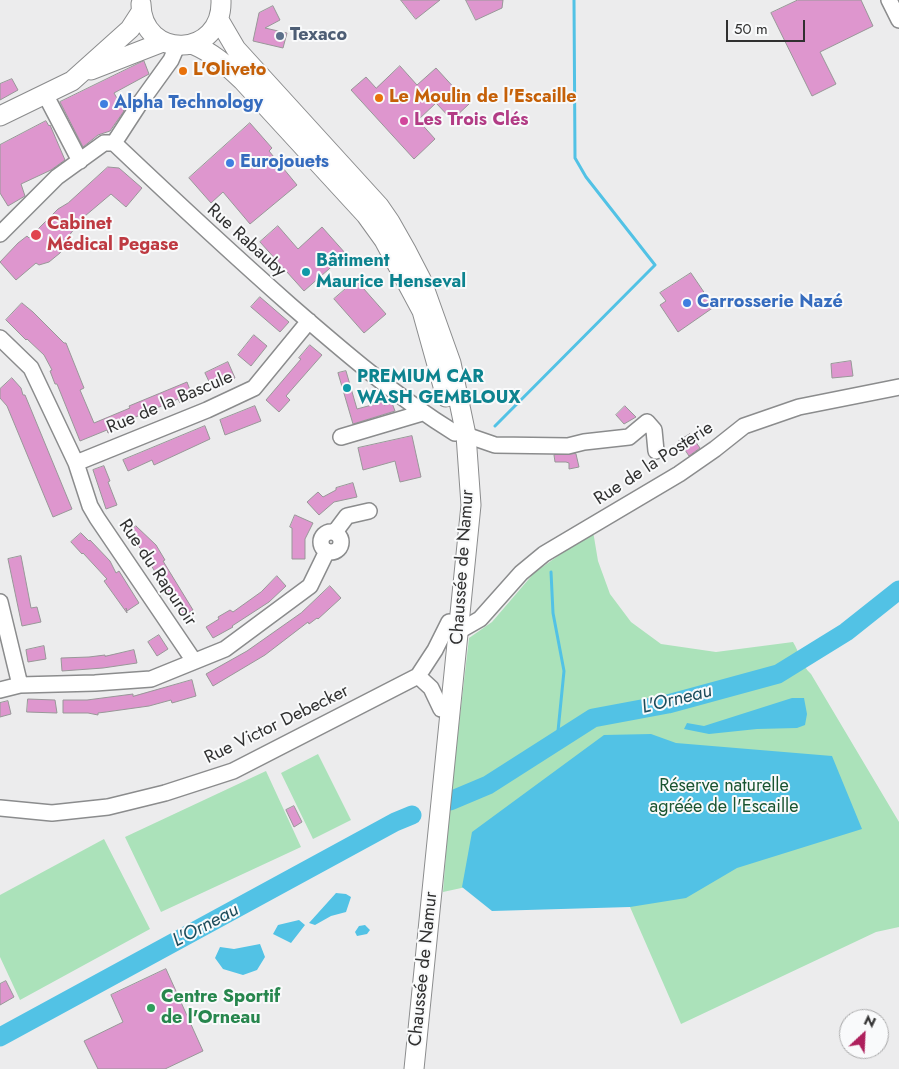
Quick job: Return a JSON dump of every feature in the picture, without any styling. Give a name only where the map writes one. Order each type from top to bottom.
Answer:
[{"type":"main road","points":[[80,74],[208,36],[219,20],[221,0]]},
{"type":"main road","points":[[0,116],[80,74],[130,29],[141,6]]},
{"type":"main road","name":"Chaussée de Namur","points":[[141,6],[149,29],[153,34],[177,44],[208,51],[242,80],[366,215],[384,240],[422,311],[448,404],[460,434]]},
{"type":"main road","name":"Chaussée de Namur","points":[[219,20],[236,49],[379,206],[390,222],[421,279],[451,363],[471,504],[441,708],[438,777]]},
{"type":"main road","name":"Chaussée de Namur","points":[[414,1069],[432,841],[454,626]]},
{"type":"main road","name":"Chaussée de Namur","points":[[404,1069],[432,841]]},
{"type":"street","points":[[889,0],[899,20]]},
{"type":"street","points":[[1,228],[57,177],[104,143],[114,143],[144,96],[171,60],[177,44]]},
{"type":"street","points":[[45,94],[80,161]]},
{"type":"street","name":"Rue Rabauby","points":[[114,143],[211,235],[309,321],[376,378],[422,413],[460,434],[495,444],[568,446],[584,442],[629,437],[647,422],[654,430],[656,451]]},
{"type":"street","name":"Rue de la Bascule","points":[[76,463],[207,410],[254,388],[309,321]]},
{"type":"street","name":"Rue du Rapuroir","points":[[0,338],[31,368],[76,463],[90,506],[194,661]]},
{"type":"street","name":"Rue de la Posterie","points":[[454,626],[480,619],[521,573],[544,554],[678,474],[715,449],[744,426],[799,406],[899,387]]},
{"type":"street","points":[[341,436],[422,413]]},
{"type":"street","points":[[0,690],[20,685],[150,679],[225,649],[310,586],[339,549],[342,540],[340,535],[335,532],[347,516],[369,511]]},
{"type":"street","points":[[0,602],[20,685]]},
{"type":"street","points":[[441,708],[431,688],[418,676],[434,650],[454,626]]},
{"type":"street","name":"Rue Victor Debecker","points":[[0,808],[52,813],[108,808],[174,790],[232,771],[418,676]]},
{"type":"green space","name":"Réserve naturelle agréée de l'Escaille","points":[[593,531],[598,561],[610,594],[631,622],[661,644],[716,652],[793,642],[805,667],[811,674],[899,822],[899,927],[876,932],[681,1024],[630,907],[599,858],[443,892],[450,801],[469,638],[492,622],[534,573]]},
{"type":"green space","points":[[318,754],[351,820],[313,839],[281,773]]},
{"type":"green space","points":[[266,771],[301,847],[161,912],[125,837]]},
{"type":"green space","points":[[104,839],[150,929],[20,1000],[0,957],[0,895]]},
{"type":"water","points":[[792,698],[804,698],[807,714],[805,725],[797,728],[757,729],[709,734],[684,729],[687,723],[704,726]]},
{"type":"water","points":[[651,734],[676,743],[832,756],[862,829],[737,868],[686,898],[630,907],[492,911],[462,887],[472,832],[604,735]]},
{"type":"water","points":[[336,893],[346,894],[351,897],[346,912],[331,916],[315,925],[309,923]]},
{"type":"water","points":[[299,920],[305,925],[291,943],[273,934],[278,925]]},
{"type":"water","points":[[365,925],[370,930],[367,934],[357,936],[355,932],[359,926]]},
{"type":"water","points":[[260,944],[265,957],[257,970],[243,975],[223,969],[215,958],[220,947],[234,949]]},
{"type":"building","points":[[401,0],[440,0],[416,19]]},
{"type":"building","points":[[466,0],[503,0],[502,8],[476,20]]},
{"type":"building","points":[[798,0],[861,0],[873,26],[820,52],[836,84],[812,96],[771,13]]},
{"type":"building","points":[[273,6],[280,20],[265,28],[287,33],[283,48],[253,41],[259,13]]},
{"type":"building","points":[[144,61],[149,74],[114,93],[124,111],[110,131],[98,135],[83,147],[60,102]]},
{"type":"building","points":[[400,66],[417,85],[436,68],[469,104],[452,120],[436,103],[418,120],[435,139],[414,159],[351,90],[366,77],[376,88]]},
{"type":"building","points":[[12,79],[18,90],[0,100],[0,84]]},
{"type":"building","points":[[46,121],[50,125],[65,160],[51,170],[21,184],[25,196],[8,206],[0,193],[0,145]]},
{"type":"building","points":[[250,123],[272,148],[269,151],[297,185],[250,224],[223,192],[211,203],[189,178]]},
{"type":"building","points":[[108,167],[119,168],[142,188],[126,207],[111,194],[85,216],[71,233],[60,253],[49,262],[39,265],[36,263],[16,280],[0,262],[18,243],[27,236],[29,238],[58,209],[68,203]]},
{"type":"building","name":"Bâtiment Maurice Henseval","points":[[278,226],[298,249],[322,227],[346,254],[304,291],[260,242]]},
{"type":"building","name":"Carrosserie Nazé","points":[[691,273],[714,307],[678,332],[660,305],[666,301],[660,293]]},
{"type":"building","points":[[356,280],[386,314],[364,333],[334,299]]},
{"type":"building","points":[[260,297],[289,322],[280,332],[251,307]]},
{"type":"building","points":[[22,303],[66,343],[84,388],[80,390],[94,423],[187,382],[193,398],[180,403],[178,399],[124,422],[125,426],[108,433],[107,430],[80,441],[57,384],[55,384],[50,371],[52,370],[44,355],[6,320]]},
{"type":"building","points":[[254,335],[267,346],[251,366],[238,355]]},
{"type":"building","points":[[310,345],[322,355],[286,396],[290,400],[279,412],[266,400],[301,359],[299,358]]},
{"type":"building","points":[[851,361],[853,376],[832,378],[831,364]]},
{"type":"building","points":[[228,362],[235,378],[212,388],[205,373]]},
{"type":"building","name":"PREMIUM CAR WASH GEMBLOUX","points":[[346,371],[357,409],[383,402],[384,405],[392,403],[395,411],[353,424],[338,373]]},
{"type":"building","points":[[12,378],[21,388],[23,395],[25,395],[72,509],[53,517],[7,406],[0,398],[0,389]]},
{"type":"building","points":[[255,406],[261,421],[225,435],[220,420]]},
{"type":"building","points":[[625,406],[636,417],[624,424],[616,415]]},
{"type":"building","points":[[205,426],[210,439],[154,465],[152,460],[128,471],[123,460]]},
{"type":"building","points":[[690,434],[700,448],[689,456],[679,441]]},
{"type":"building","points":[[412,436],[421,477],[400,482],[395,461],[363,470],[358,448]]},
{"type":"building","points":[[576,454],[579,467],[569,469],[569,463],[555,462],[554,455]]},
{"type":"building","points":[[104,466],[117,505],[106,509],[93,470]]},
{"type":"building","points":[[353,483],[357,497],[334,502],[319,515],[307,502],[318,492],[323,497],[336,490],[336,488]]},
{"type":"building","points":[[295,515],[313,523],[305,539],[305,559],[292,559],[292,528],[290,527]]},
{"type":"building","points":[[136,526],[156,545],[165,560],[163,561],[193,610],[182,617],[142,550],[127,535]]},
{"type":"building","points":[[81,533],[110,561],[116,573],[119,571],[139,603],[127,611],[126,608],[127,613],[104,581],[107,579],[71,542]]},
{"type":"building","points":[[21,556],[31,608],[37,607],[41,622],[22,626],[8,559]]},
{"type":"building","points":[[277,576],[286,586],[269,602],[233,627],[213,638],[206,627],[219,619],[218,617],[230,610],[233,612],[261,592]]},
{"type":"building","points":[[330,586],[341,598],[318,619],[309,624],[308,622],[265,655],[213,686],[206,674],[247,651],[301,613]]},
{"type":"building","points":[[159,635],[168,649],[157,656],[148,642]]},
{"type":"building","points":[[44,646],[46,659],[28,662],[26,650]]},
{"type":"building","points":[[134,650],[137,663],[62,671],[61,658],[105,656]]},
{"type":"building","points":[[192,680],[196,696],[172,703],[171,700],[149,706],[98,713],[98,715],[63,713],[63,700],[87,700],[133,694],[133,696]]},
{"type":"building","points":[[28,699],[55,700],[57,713],[27,712]]},
{"type":"building","points":[[8,701],[11,714],[0,717],[0,703]]},
{"type":"building","points":[[294,806],[302,822],[294,827],[286,810]]},
{"type":"building","name":"Centre Sportif de l'Orneau","points":[[166,969],[203,1051],[165,1069],[98,1069],[84,1041],[123,1022],[111,995]]},
{"type":"building","points":[[6,981],[14,997],[0,1005],[0,984]]},
{"type":"waterway","points":[[495,426],[655,265],[586,177],[575,158],[574,0]]},
{"type":"waterway","points":[[551,572],[553,613],[564,671],[557,741]]},
{"type":"waterway","name":"L'Orneau","points":[[450,801],[488,785],[593,718],[668,704],[778,674],[846,632],[899,590]]},
{"type":"waterway","name":"L'Orneau","points":[[0,1037],[395,822],[412,815]]},
{"type":"place","name":"Texaco","points":[[280,36]]},
{"type":"place","name":"L'Oliveto","points":[[183,71]]},
{"type":"place","name":"Le Moulin de l'Escaille","points":[[379,98]]},
{"type":"place","name":"Alpha Technology","points":[[104,104]]},
{"type":"place","name":"Les Trois Clés","points":[[404,121]]},
{"type":"place","name":"Eurojouets","points":[[230,163]]},
{"type":"place","name":"Cabinet Médical Pegase","points":[[36,235]]},
{"type":"place","name":"Bâtiment Maurice Henseval","points":[[306,272]]},
{"type":"place","name":"Carrosserie Nazé","points":[[687,303]]},
{"type":"place","name":"PREMIUM CAR WASH GEMBLOUX","points":[[347,388]]},
{"type":"place","name":"Centre Sportif de l'Orneau","points":[[151,1008]]}]
